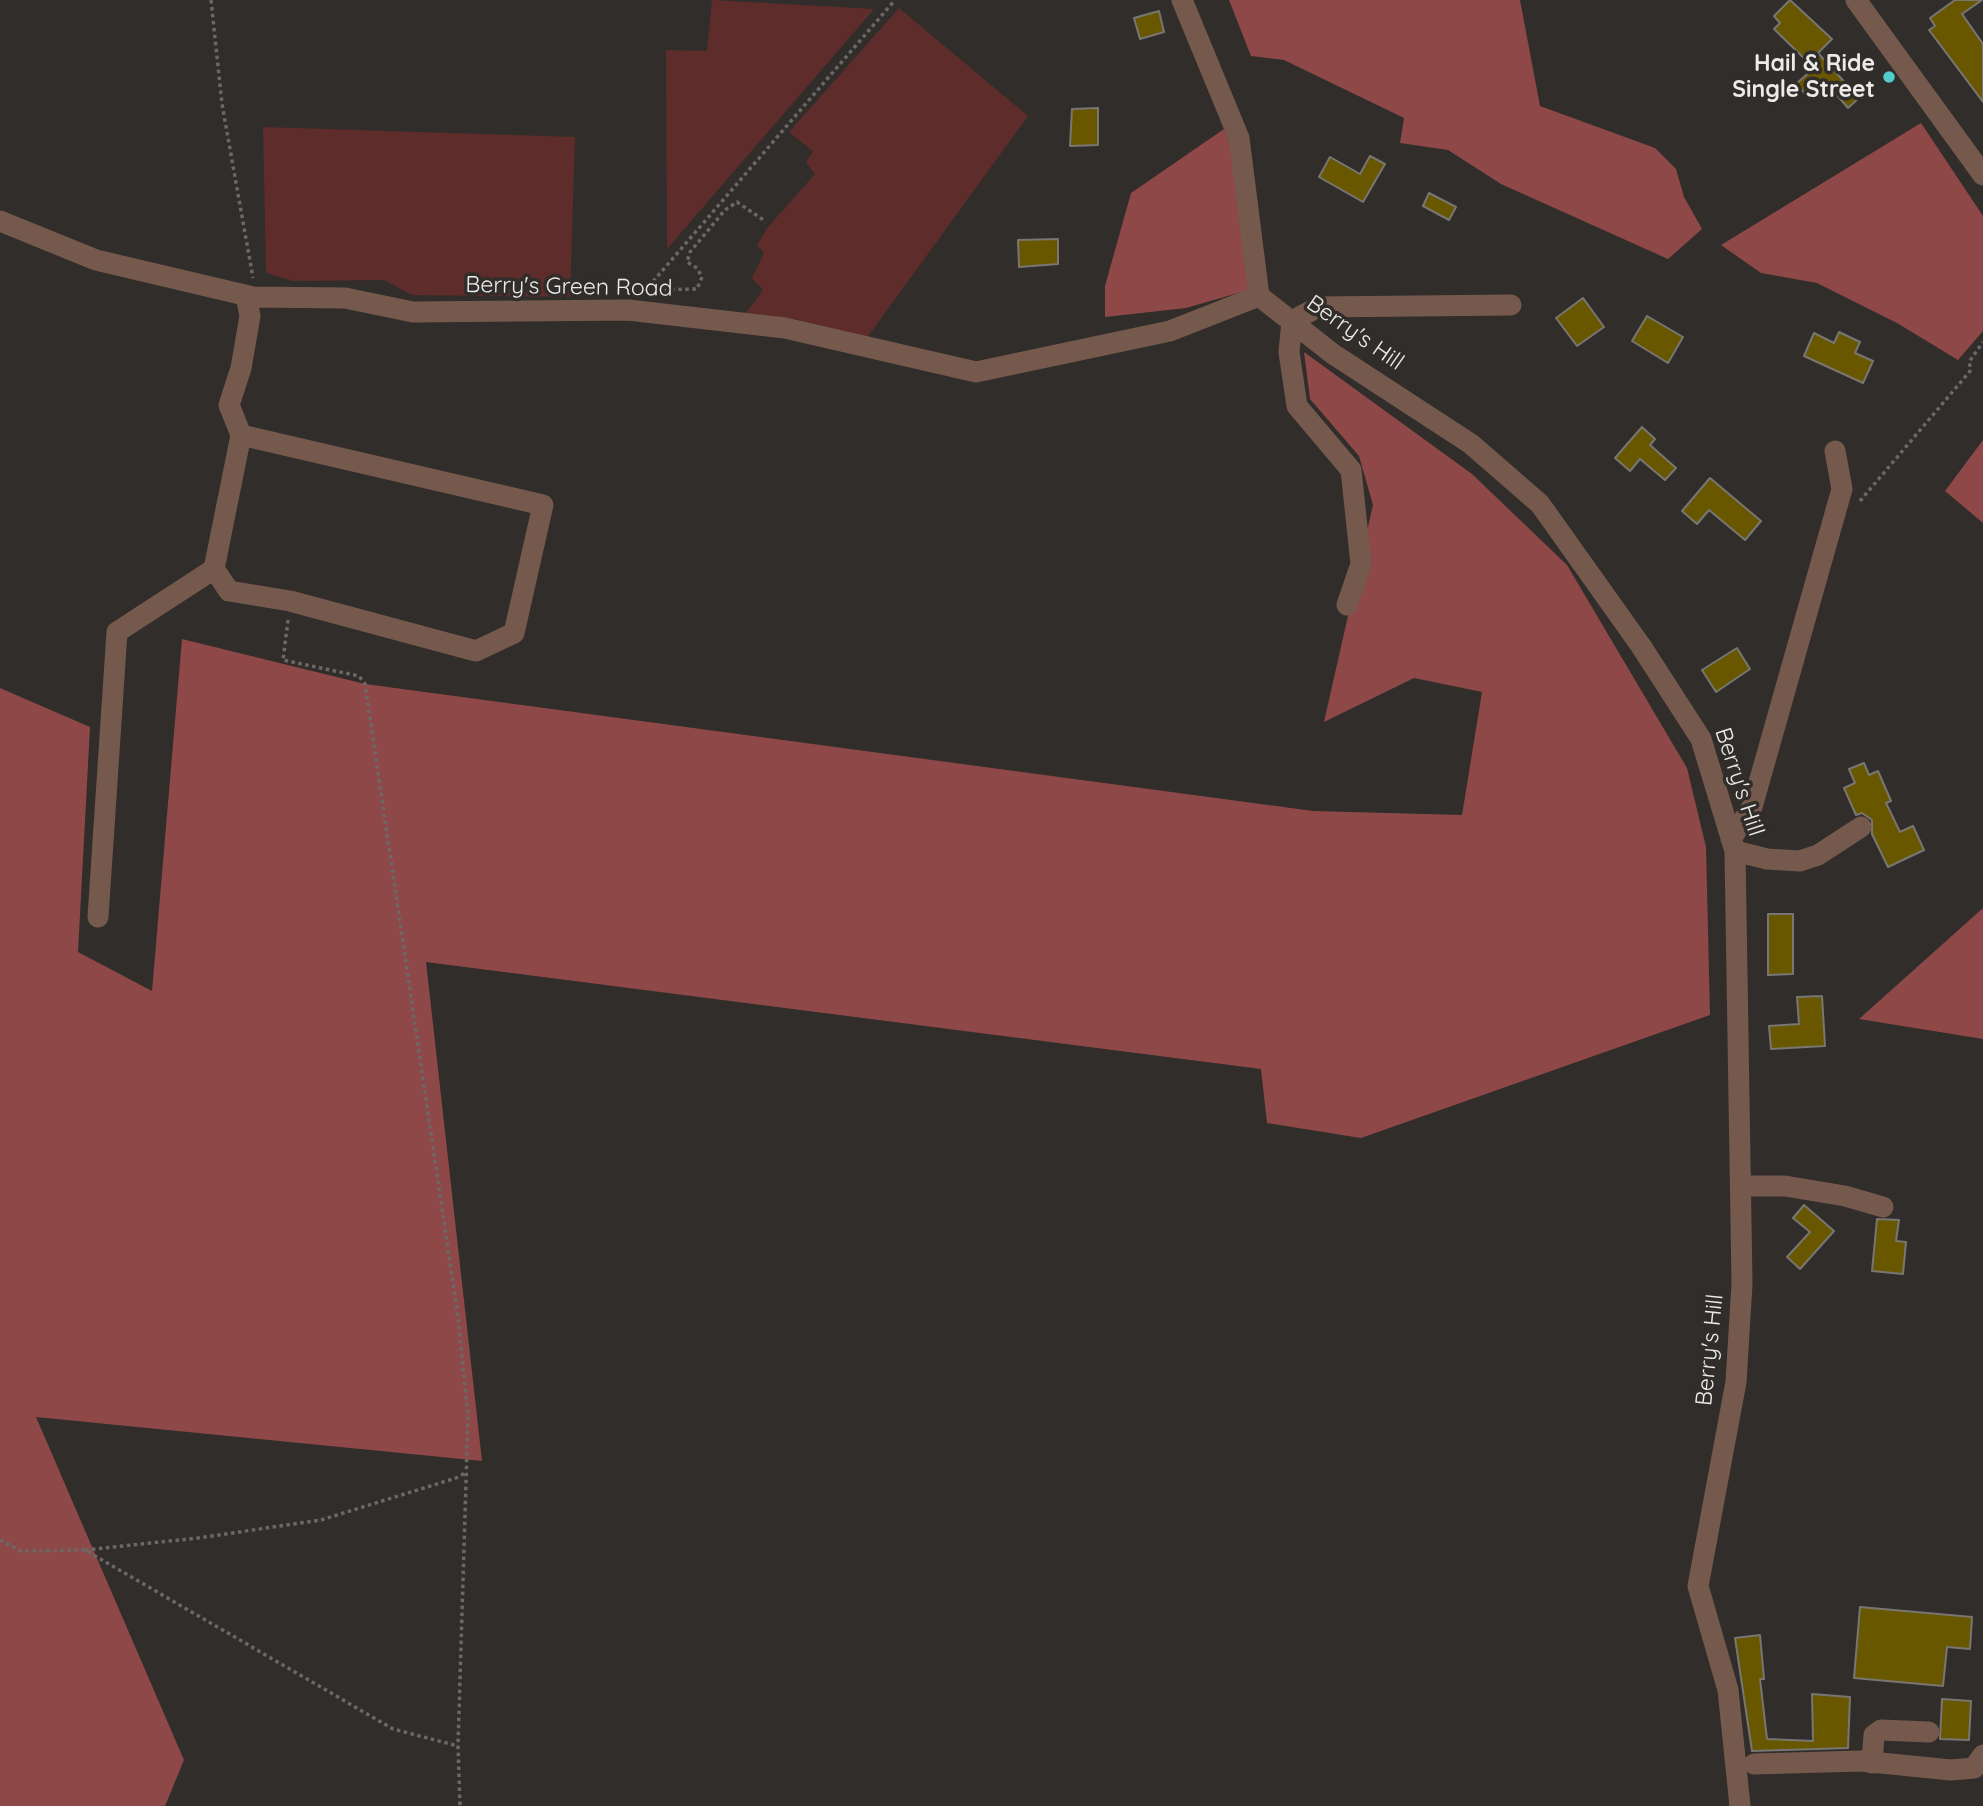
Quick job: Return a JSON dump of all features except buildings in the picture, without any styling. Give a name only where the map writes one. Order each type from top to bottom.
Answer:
[{"type":"street","points":[[1182,0],[1239,138],[1259,296]]},
{"type":"street","points":[[1856,0],[1983,174]]},
{"type":"street","name":"Berry's Green Road","points":[[0,221],[96,260],[249,297],[345,298],[413,312],[636,311],[785,327],[976,372],[1170,331],[1259,296]]},
{"type":"street","name":"Berry's Hill","points":[[1259,296],[1333,354],[1471,444],[1541,504],[1641,646],[1702,739],[1733,845],[1742,1283],[1736,1382],[1698,1586],[1728,1690],[1740,1806]]},
{"type":"street","points":[[98,917],[117,632],[214,569],[241,435],[229,405],[241,368],[250,316],[249,297]]},
{"type":"street","points":[[1347,605],[1362,564],[1352,470],[1297,406],[1289,352],[1292,321],[1318,307],[1511,305]]},
{"type":"street","points":[[214,569],[229,591],[290,601],[476,651],[514,633],[543,505],[241,435]]},
{"type":"street","points":[[1835,451],[1842,489],[1752,807],[1733,845],[1767,859],[1800,861],[1818,855],[1861,827]]},
{"type":"street","points":[[1741,1186],[1785,1186],[1846,1196],[1883,1208]]},
{"type":"street","points":[[1872,1763],[1874,1735],[1881,1730],[1929,1732]]},
{"type":"street","points":[[1754,1764],[1872,1763],[1963,1769],[1974,1768],[1983,1755]]},
{"type":"path","points":[[211,0],[222,104],[254,282],[249,297]]},
{"type":"path","points":[[636,311],[895,0]]},
{"type":"path","points":[[636,311],[656,290],[697,289],[702,277],[697,268],[687,262],[690,252],[725,210],[737,202],[765,220]]},
{"type":"path","points":[[1971,370],[1969,362],[1983,342]]},
{"type":"path","points":[[290,601],[283,660],[359,676],[365,684],[458,1317],[468,1416],[458,1746],[460,1806]]},
{"type":"path","points":[[0,1540],[21,1551],[85,1550],[198,1538],[321,1520],[456,1479],[465,1473]]},
{"type":"path","points":[[85,1550],[393,1729],[458,1746]]},
{"type":"shaded area","points":[[712,0],[874,9],[667,249],[666,50],[707,51]]},
{"type":"shaded area","points":[[1229,0],[1520,0],[1540,106],[1655,148],[1676,169],[1684,197],[1702,229],[1668,259],[1501,184],[1448,150],[1400,143],[1404,118],[1284,60],[1251,56]]},
{"type":"shaded area","points":[[899,8],[1028,116],[866,339],[795,319],[742,318],[763,290],[752,278],[764,253],[757,245],[768,227],[815,174],[806,163],[813,151],[789,132]]},
{"type":"shaded area","points":[[1921,123],[1983,216],[1983,331],[1958,360],[1897,323],[1817,283],[1761,273],[1721,245]]},
{"type":"shaded area","points":[[263,127],[575,137],[570,297],[412,295],[384,280],[293,281],[266,273]]},
{"type":"shaded area","points":[[1224,129],[1237,161],[1252,289],[1186,308],[1105,317],[1105,286],[1131,193]]},
{"type":"shaded area","points":[[1304,352],[1472,474],[1567,565],[1687,768],[1706,847],[1710,1015],[1361,1138],[1267,1123],[1261,1069],[426,962],[482,1461],[36,1417],[184,1760],[165,1806],[0,1806],[0,688],[90,727],[78,952],[152,991],[182,639],[365,684],[1313,811],[1462,815],[1482,692],[1414,678],[1324,722],[1373,505],[1359,456],[1310,399]]},
{"type":"shaded area","points":[[1983,440],[1983,523],[1945,491]]},
{"type":"shaded area","points":[[1983,908],[1983,1039],[1859,1019]]},
{"type":"place","name":"Hail & Ride Single Street","points":[[1889,77]]}]
